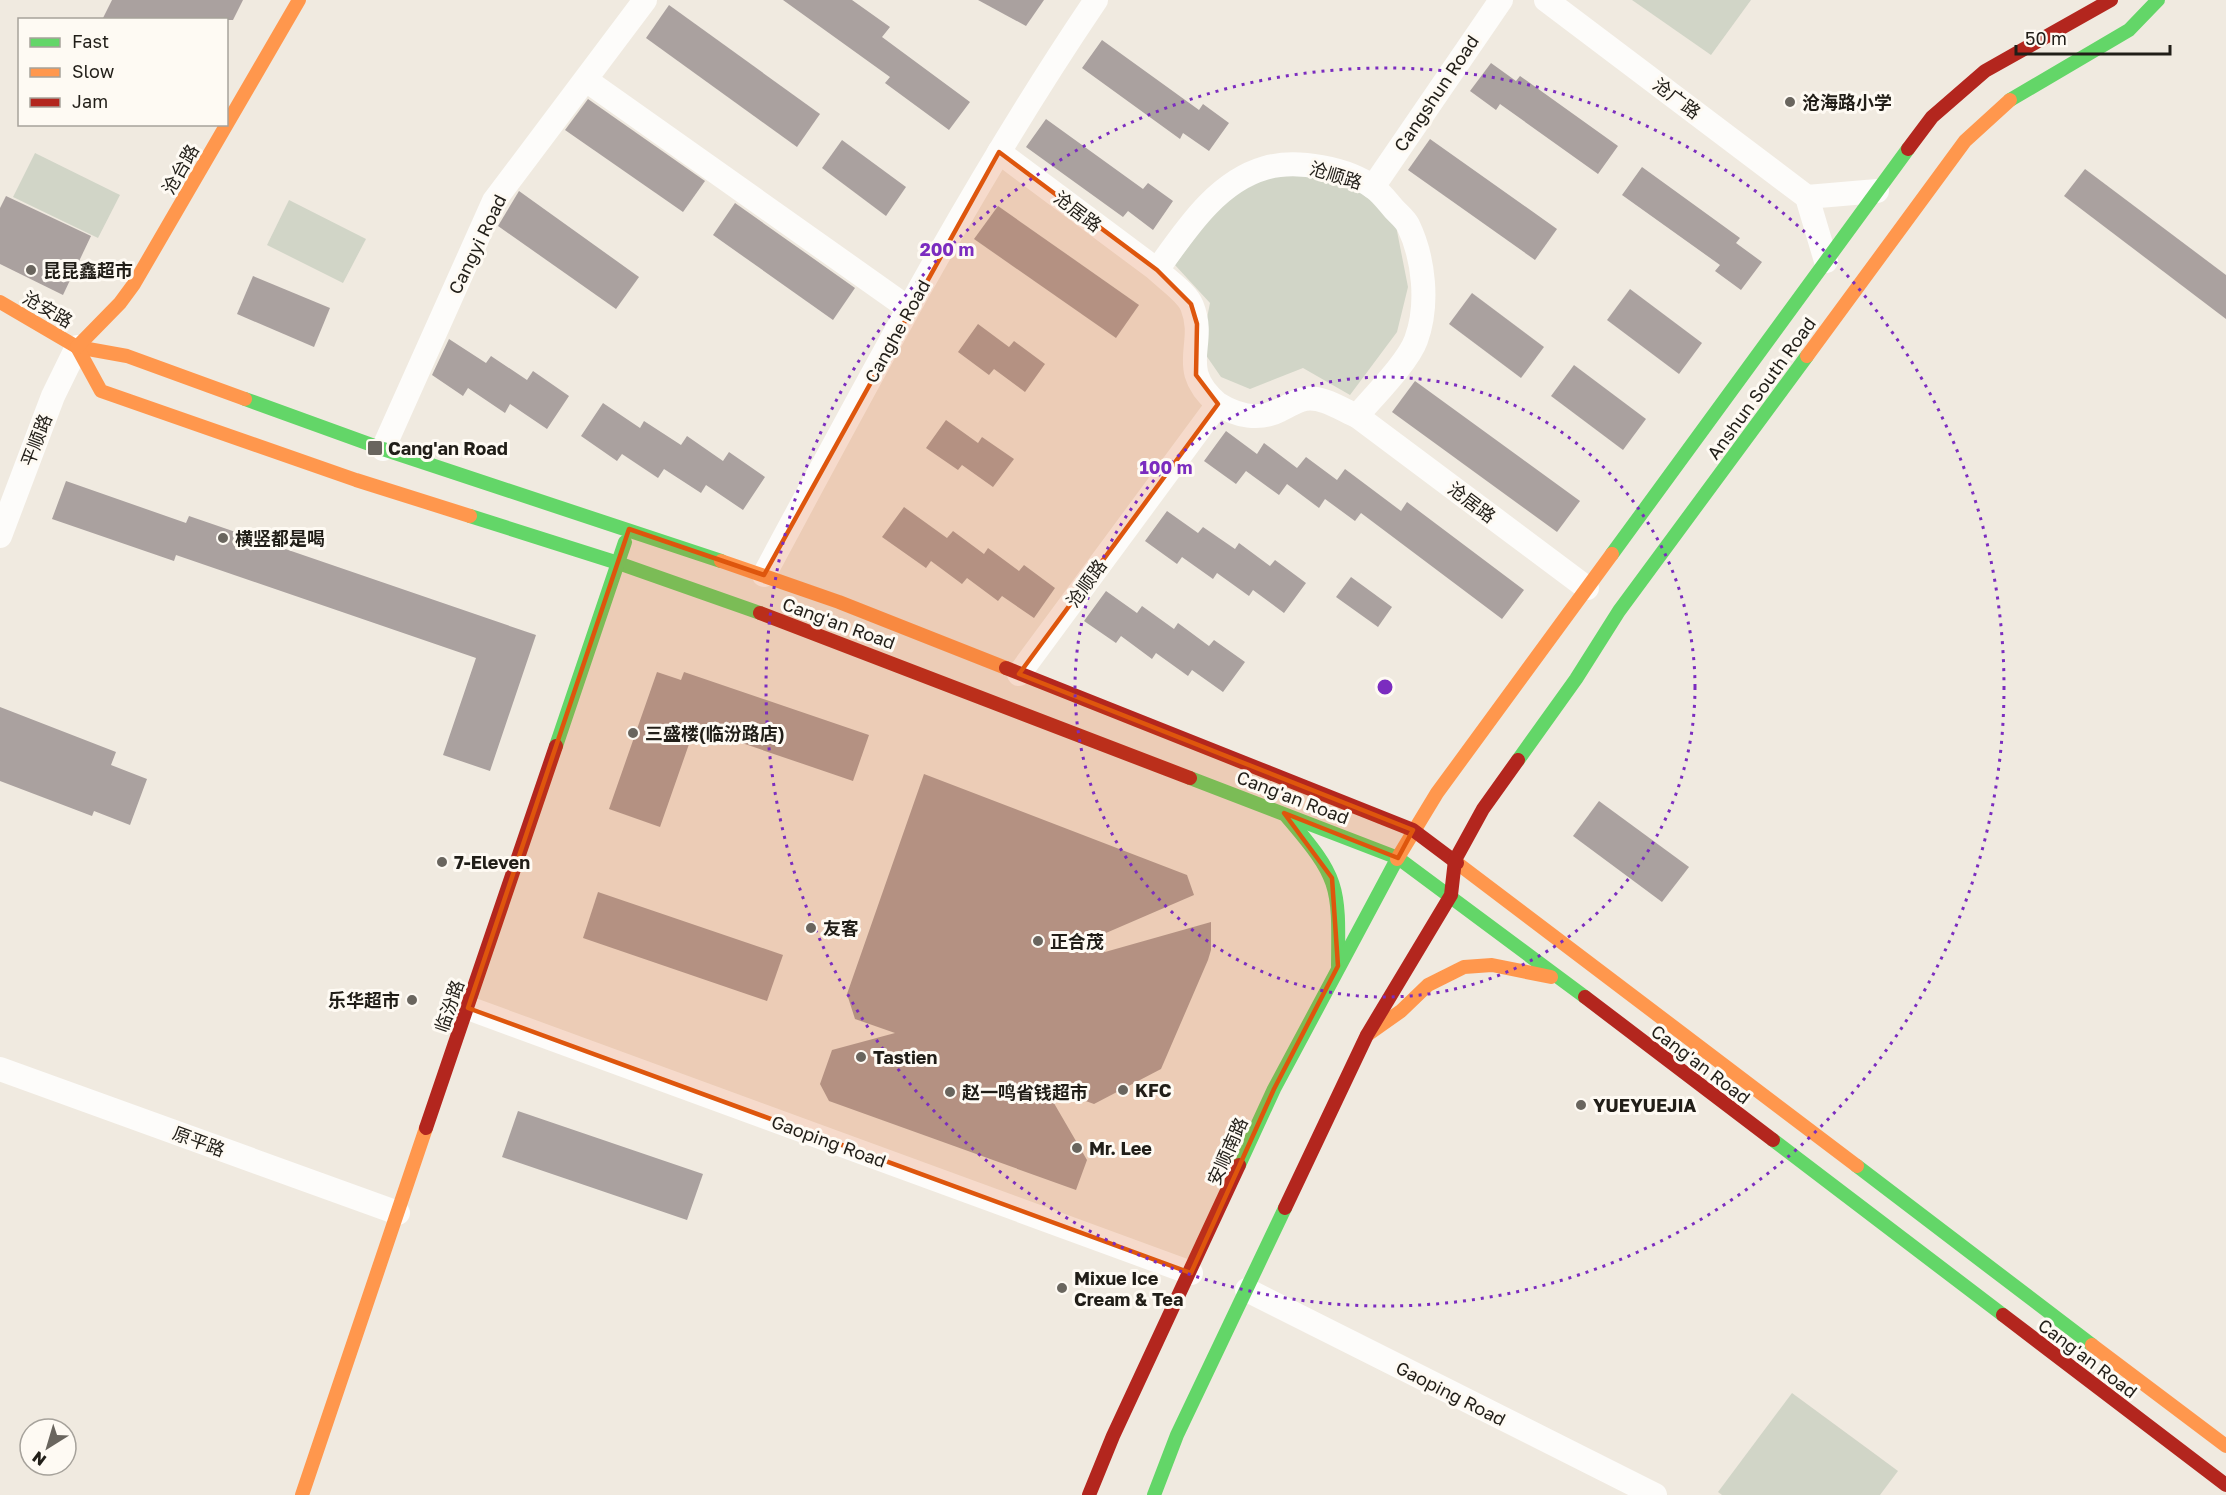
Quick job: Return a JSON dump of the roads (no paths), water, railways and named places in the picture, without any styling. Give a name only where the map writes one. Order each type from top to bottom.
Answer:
[{"type":"street","name":"沧台路","points":[[228,122],[299,0]]},
{"type":"street","name":"Cangyi Road","points":[[383,449],[494,201],[645,0]]},
{"type":"street","name":"Canghe Road","points":[[764,575],[908,308],[1036,89],[1096,0]]},
{"type":"street","name":"Cangshun Road","points":[[1374,187],[1501,0]]},
{"type":"street","name":"沧广路","points":[[1546,0],[1807,197]]},
{"type":"street","name":"Anshun South Road","points":[[1413,830],[1932,117],[1985,71],[2111,0]]},
{"type":"street","name":"Anshun South Road","points":[[1455,860],[1483,809],[1576,679],[1619,611],[1965,141],[2013,97],[2129,30],[2146,16],[2158,0]]},
{"type":"street","points":[[586,80],[908,308]]},
{"type":"street","name":"沧台路","points":[[77,346],[120,303],[134,284],[226,126]]},
{"type":"street","name":"沧居路","points":[[999,152],[1157,270]]},
{"type":"street","name":"沧顺路","points":[[1157,270],[1203,209],[1232,184],[1264,168],[1306,164],[1341,172],[1374,187],[1407,223],[1421,264],[1423,305],[1416,341],[1388,381],[1357,416]]},
{"type":"street","points":[[1826,261],[1807,197],[1877,191]]},
{"type":"street","points":[[1157,270],[1191,304],[1197,324],[1193,350],[1196,375],[1205,391],[1218,404],[1229,411],[1253,416],[1278,411],[1302,399],[1316,399],[1357,416]]},
{"type":"street","name":"沧安路","points":[[0,302],[77,346]]},
{"type":"street","name":"Cang'an Road","points":[[77,346],[127,356],[383,449],[629,529],[839,602],[1413,830],[2226,1446]]},
{"type":"street","name":"Cang'an Road","points":[[77,346],[101,391],[356,480],[618,562],[821,634],[1398,858],[1451,895],[2226,1485]]},
{"type":"street","name":"平顺路","points":[[0,536],[53,396],[77,346]]},
{"type":"street","name":"沧顺路","points":[[1019,674],[1218,404]]},
{"type":"street","name":"沧居路","points":[[1357,416],[1587,588]]},
{"type":"street","name":"临汾路","points":[[302,1495],[629,529]]},
{"type":"street","points":[[1284,813],[1322,858],[1332,878],[1338,900],[1338,966]]},
{"type":"street","name":"安顺南路","points":[[1089,1495],[1113,1436],[1191,1273],[1274,1089],[1413,830]]},
{"type":"street","points":[[1154,1495],[1177,1435],[1366,1035],[1451,895],[1455,860]]},
{"type":"street","points":[[1366,1035],[1401,1011],[1428,985],[1464,967],[1492,965],[1560,979]]},
{"type":"street","name":"Gaoping Road","points":[[468,1008],[1191,1273]]},
{"type":"street","name":"原平路","points":[[0,1069],[398,1213]]},
{"type":"street","name":"Gaoping Road","points":[[1247,1290],[1655,1495]]},
{"type":"place","name":"沧海路小学","points":[[1790,102]]},
{"type":"place","name":"昆昆鑫超市","points":[[31,270]]},
{"type":"place","name":"Cang'an Road","points":[[375,448]]},
{"type":"place","name":"横竖都是喝","points":[[223,538]]},
{"type":"place","name":"三盛楼(临汾路店)","points":[[633,733]]},
{"type":"place","name":"7-Eleven","points":[[442,862]]},
{"type":"place","name":"友客","points":[[811,928]]},
{"type":"place","name":"正合茂","points":[[1038,941]]},
{"type":"place","name":"乐华超市","points":[[412,1000]]},
{"type":"place","name":"Tastien","points":[[861,1057]]},
{"type":"place","name":"KFC","points":[[1123,1090]]},
{"type":"place","name":"赵一鸣省钱超市","points":[[950,1092]]},
{"type":"place","name":"YUEYUEJIA","points":[[1581,1105]]},
{"type":"place","name":"Mr. Lee","points":[[1077,1148]]},
{"type":"place","name":"Mixue Ice Cream & Tea","points":[[1062,1288]]}]
